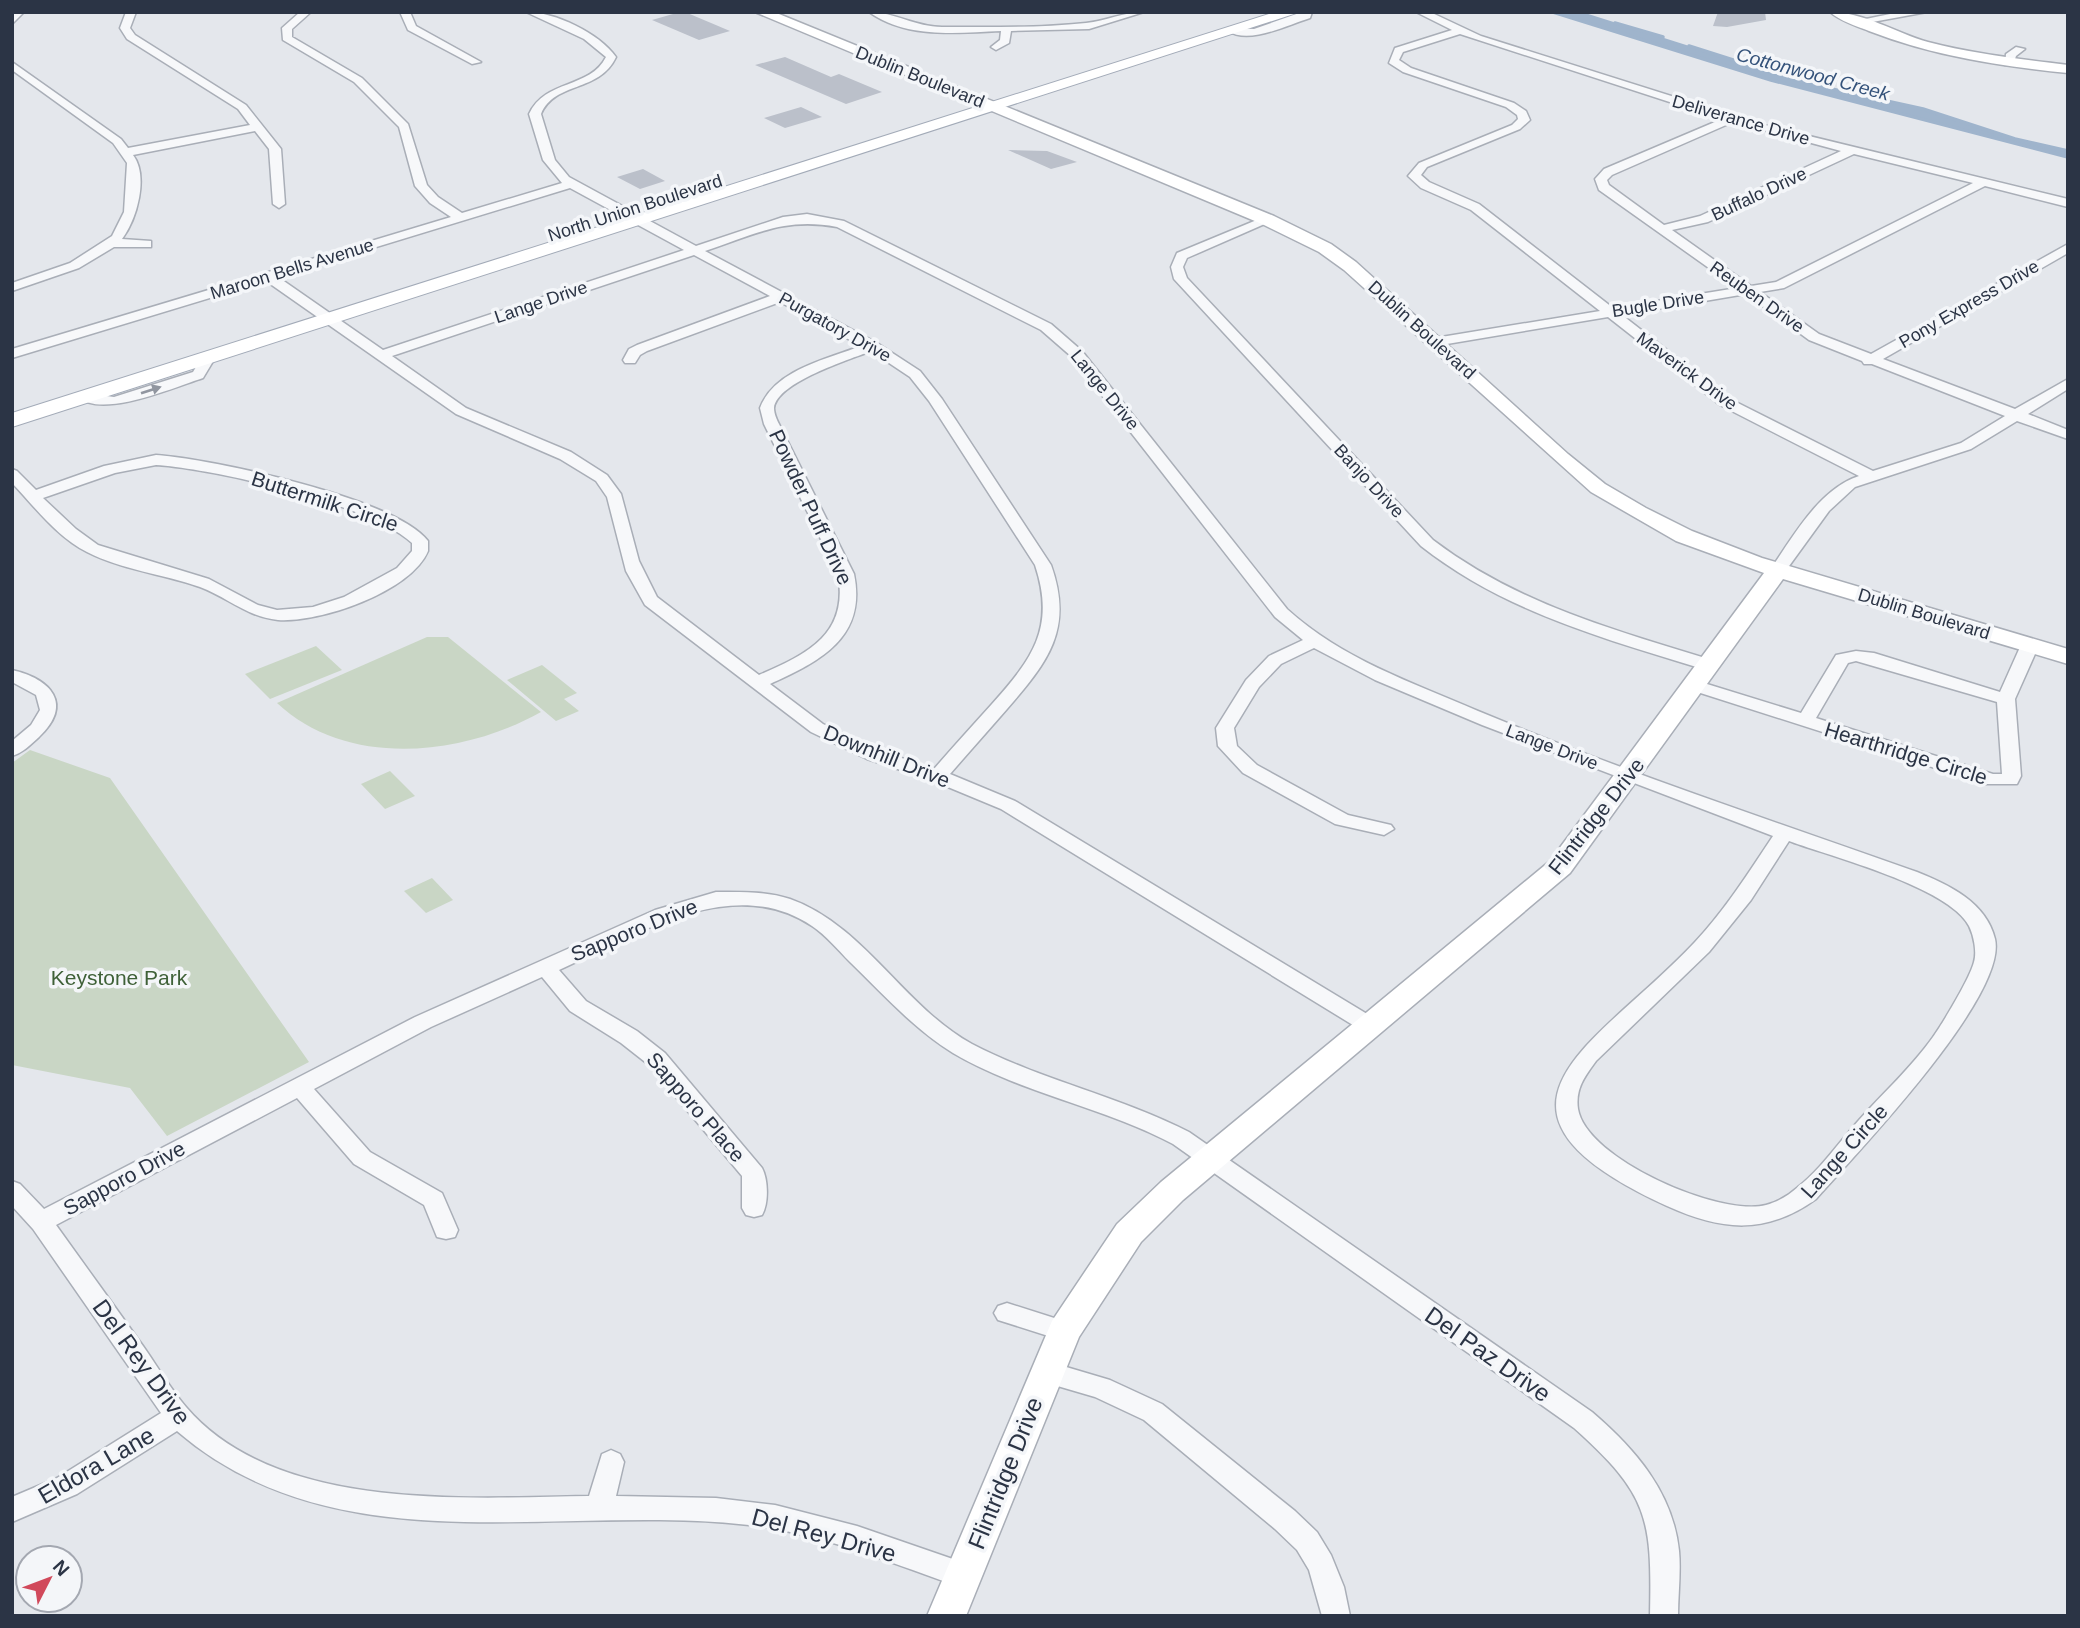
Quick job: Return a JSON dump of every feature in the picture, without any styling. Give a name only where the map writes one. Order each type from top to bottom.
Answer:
[{"type":"main road","name":"Dublin Boulevard","points":[[762,12],[1268,220],[1339,256],[1560,458],[1608,494],[1684,536],[1778,570],[2068,657]]},
{"type":"main road","name":"North Union Boulevard","points":[[12,405],[323,314],[984,103],[1258,12]]},
{"type":"main road","name":"North Union Boulevard","points":[[984,103],[1292,12]]},
{"type":"main road","points":[[1837,12],[1914,44],[2009,63],[2068,69]]},
{"type":"main road","name":"North Union Boulevard","points":[[12,420],[208,358],[323,314]]},
{"type":"main road","name":"Flintridge Drive","points":[[946,1616],[1065,1331],[1084,1297],[1129,1233],[1209,1159],[1560,867],[1630,776],[1778,570]]},
{"type":"street","points":[[12,21],[19,12]]},
{"type":"street","points":[[131,12],[125,28],[131,37],[239,105],[275,149],[279,204]]},
{"type":"street","points":[[306,12],[287,28],[287,38],[358,80],[404,126],[421,186],[435,200],[461,218]]},
{"type":"street","points":[[405,12],[412,27],[476,62]]},
{"type":"street","name":"Purgatory Drive","points":[[531,12],[596,42],[611,57],[605,69],[553,94],[536,112],[534,118],[551,168],[571,184],[872,346],[915,374],[935,398],[1043,565],[1053,594],[1052,624],[1034,667],[937,776]]},
{"type":"street","points":[[874,12],[919,29],[1089,26],[1139,12]]},
{"type":"street","points":[[1233,31],[1255,32],[1306,16],[1307,12]]},
{"type":"street","name":"Deliverance Drive","points":[[1421,12],[1460,32],[1732,119],[2068,203]]},
{"type":"street","points":[[1856,22],[1922,12]]},
{"type":"street","points":[[996,47],[1005,41],[1006,29]]},
{"type":"street","name":"Maverick Drive","points":[[1460,32],[1399,50],[1393,61],[1407,71],[1510,105],[1522,113],[1524,120],[1516,127],[1429,162],[1407,176],[1475,207],[1725,402],[1870,476]]},
{"type":"street","points":[[2009,63],[2011,54],[2020,49]]},
{"type":"street","points":[[12,65],[112,136],[128,152],[133,163],[128,218],[112,243],[71,266],[12,287]]},
{"type":"street","name":"Reuben Drive","points":[[1732,119],[1618,167],[1601,178],[1608,192],[1814,337],[2068,436]]},
{"type":"street","points":[[128,152],[257,127]]},
{"type":"street","name":"Buffalo Drive","points":[[1662,229],[1704,219],[1852,150]]},
{"type":"street","name":"Bugle Drive","points":[[1435,342],[1788,281],[1984,183]]},
{"type":"street","name":"Maroon Bells Avenue","points":[[12,354],[571,184]]},
{"type":"street","name":"Lange Drive","points":[[383,355],[783,222],[807,218],[831,221],[1046,327],[1077,354],[1281,613],[1315,642],[1355,664],[1451,706],[1558,751],[1630,776]]},
{"type":"street","name":"Banjo Drive","points":[[1268,220],[1182,256],[1177,267],[1181,279],[1427,543],[1472,577],[1525,603],[1702,675]]},
{"type":"street","points":[[112,243],[147,244]]},
{"type":"street","name":"Pony Express Drive","points":[[1869,360],[2068,248]]},
{"type":"street","name":"Downhill Drive","points":[[268,276],[472,418],[573,460],[597,474],[614,493],[633,575],[644,593],[661,612],[831,736],[874,755],[937,776],[1026,815],[1369,1025]]},
{"type":"street","points":[[630,360],[634,352],[642,348],[781,297]]},
{"type":"street","name":"Powder Puff Drive","points":[[757,684],[796,665],[825,645],[843,625],[852,605],[852,590],[846,574],[774,429],[767,408],[769,400],[792,380],[872,346]]},
{"type":"street","points":[[390,384],[412,376]]},
{"type":"street","name":"Flintridge Drive","points":[[1778,570],[1832,498],[1850,484],[1953,452],[2068,383]]},
{"type":"street","name":"Buttermilk Circle","points":[[12,474],[34,496],[92,548],[204,583],[250,608],[275,614],[311,612],[352,599],[408,569],[421,550],[420,541],[414,533],[372,512],[186,461],[140,463],[34,496]]},
{"type":"street","points":[[1315,642],[1282,656],[1264,669],[1227,722],[1223,733],[1227,744],[1236,759],[1250,769],[1342,820],[1384,829]]},
{"type":"street","name":"Hearthridge Circle","points":[[1702,675],[1805,722],[1992,780],[2010,780],[2012,776],[2006,699],[2030,645]]},
{"type":"street","name":"Hearthridge Circle","points":[[1805,722],[1842,659],[1849,656],[1868,657],[2006,699]]},
{"type":"street","points":[[12,675],[43,689],[50,698],[51,706],[42,727],[12,750]]},
{"type":"street","name":"Lange Circle","points":[[1630,776],[1943,891],[1975,917],[1987,948],[1985,962],[1941,1042],[1808,1193],[1795,1205],[1771,1214],[1721,1216],[1671,1199],[1599,1156],[1582,1139],[1571,1121],[1565,1103],[1566,1086],[1573,1071],[1587,1055],[1724,923],[1785,833]]},
{"type":"street","name":"Sapporo Drive","points":[[41,1222],[423,1022],[691,905],[737,897],[784,904],[820,921],[934,1030],[955,1045],[1005,1070],[1138,1116],[1181,1138],[1209,1159]]},
{"type":"street","name":"Sapporo Place","points":[[545,967],[578,1006],[629,1037],[657,1059],[754,1174],[754,1208]]},
{"type":"street","points":[[299,1086],[362,1158],[394,1179],[434,1199],[446,1230]]},
{"type":"street","name":"Del Paz Drive","points":[[1209,1159],[1583,1420],[1607,1441],[1629,1464],[1659,1521],[1665,1548],[1664,1616]]},
{"type":"street","name":"Del Rey Drive","points":[[12,1190],[41,1222],[178,1416],[204,1442],[230,1460],[296,1489],[369,1506],[750,1513],[825,1530],[962,1575]]},
{"type":"street","points":[[1007,1312],[1065,1331]]},
{"type":"street","points":[[1046,1372],[1101,1388],[1153,1412],[1285,1520],[1307,1541],[1321,1564],[1330,1587],[1336,1616]]},
{"type":"street","name":"Eldora Lane","points":[[12,1510],[67,1486],[178,1416]]},
{"type":"street","points":[[600,1510],[611,1462]]},
{"type":"green space","points":[[427,637],[448,637],[541,712],[510,727],[477,738],[442,746],[406,749],[371,746],[337,738],[305,724],[277,703]]},
{"type":"green space","points":[[316,646],[342,670],[270,699],[245,674]]},
{"type":"green space","points":[[542,665],[577,693],[564,699],[579,711],[556,721],[507,680]]},
{"type":"green space","name":"Keystone Park","points":[[30,750],[110,778],[309,1062],[167,1136],[130,1088],[12,1065],[12,763]]},
{"type":"green space","points":[[390,771],[415,796],[385,809],[361,784]]},
{"type":"green space","points":[[432,878],[453,900],[426,913],[404,891]]},
{"type":"water","points":[[1553,12],[1582,12],[1809,84],[1923,109],[2015,139],[2068,151],[2068,157],[1771,80]]},
{"type":"building","points":[[680,12],[730,31],[699,40],[652,20]]},
{"type":"building","points":[[1718,12],[1765,12],[1766,20],[1727,27],[1713,26]]},
{"type":"building","points":[[785,57],[831,77],[839,74],[882,92],[846,104],[755,65]]},
{"type":"building","points":[[801,107],[822,117],[785,128],[764,118]]},
{"type":"building","points":[[1008,150],[1047,151],[1077,162],[1051,169]]},
{"type":"building","points":[[643,169],[665,181],[640,189],[617,177]]},
{"type":"waterway","name":"Cottonwood Creek","points":[[1553,12],[1771,80],[2068,157]]},
{"type":"waterway","name":"Cottonwood Creek","points":[[1615,23],[1663,37]]},
{"type":"waterway","name":"Cottonwood Creek","points":[[1689,46],[1809,84],[1923,109],[2015,139],[2068,151]]}]
